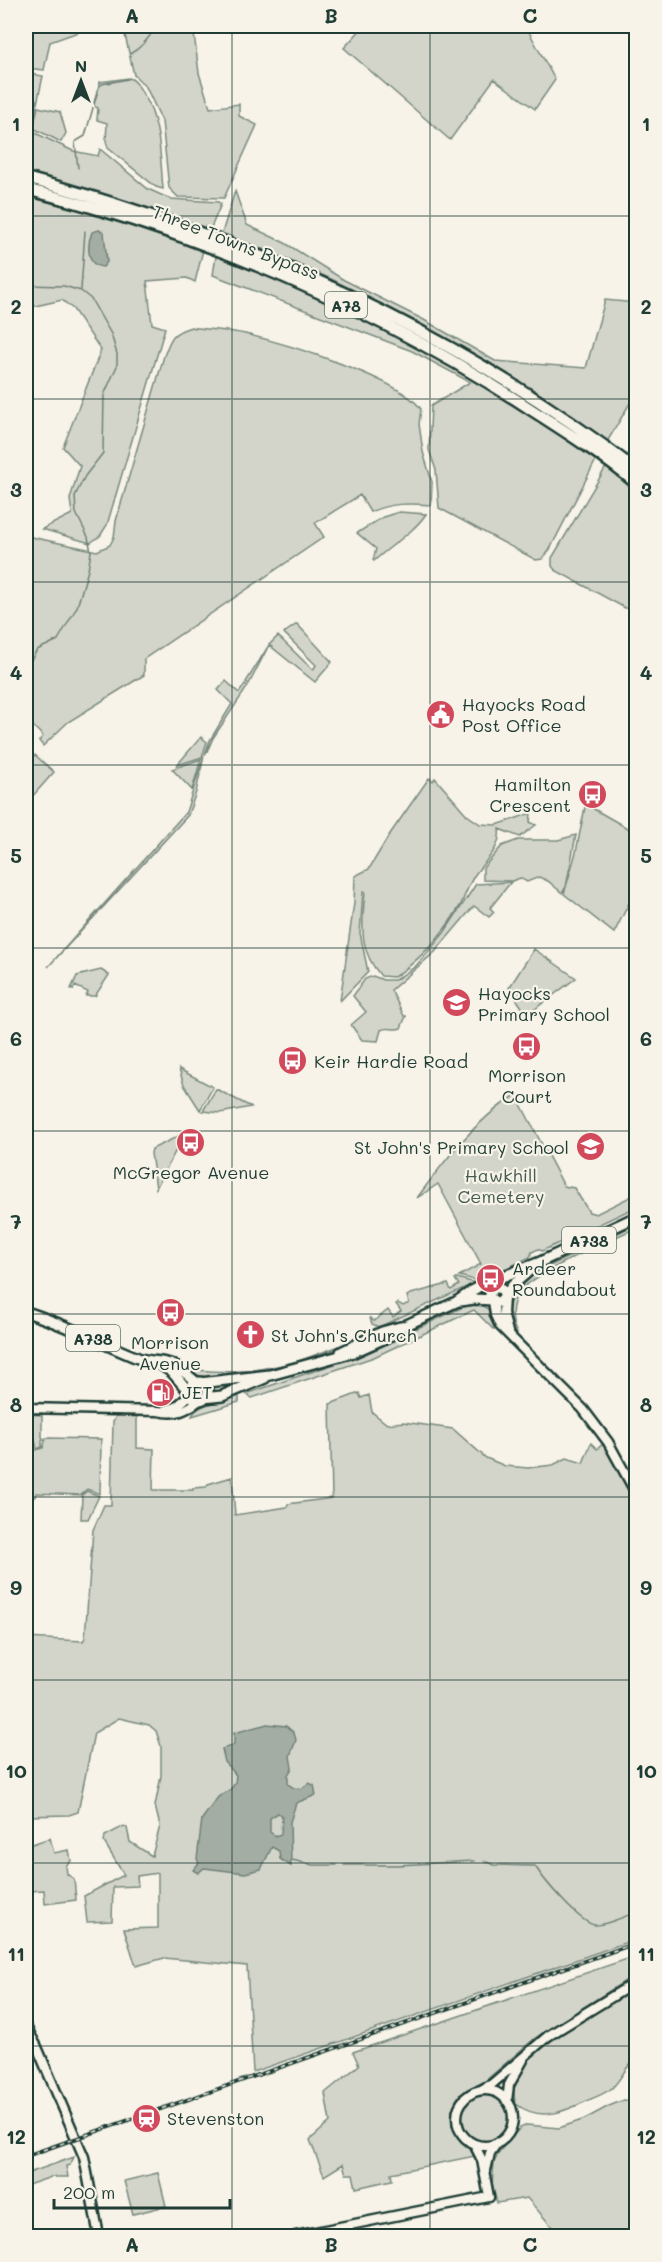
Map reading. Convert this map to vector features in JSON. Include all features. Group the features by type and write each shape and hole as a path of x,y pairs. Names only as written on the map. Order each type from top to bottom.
{"highway":[{"name":"Three Towns Bypass","path":"26,178 169,221 225,241 332,286 404,322 502,378 562,416 636,470"},
{"name":"Three Towns Bypass","path":"26,189 167,231 242,259 329,296 399,330 495,386 580,442 636,483"}],"main road":[{"name":"A738","path":"494,1292 521,1269 636,1217"},
{"name":"A738","path":"504,1297 520,1278 538,1263"},
{"path":"158,1411 176,1407 190,1394 192,1385 270,1375 294,1370 336,1355 354,1352 456,1302 502,1275 521,1269"},
{"path":"471,1292 494,1292"},
{"path":"494,1292 499,1301 504,1297"},
{"path":"456,1302 494,1292"},
{"path":"494,1292 497,1320 509,1335 583,1408 608,1442 636,1493"},
{"path":"504,1297 503,1313 509,1335"},
{"name":"A738","path":"26,1312 78,1331 138,1358 179,1368 199,1383"},
{"name":"A738","path":"160,1364 172,1372 190,1394 196,1399 202,1399"},
{"path":"26,1408 180,1413 202,1399 222,1396 270,1375"},
{"path":"199,1383 207,1389 202,1399"},
{"path":"296,2236 489,2197 478,2151 474,2144 460,2132 457,2114 465,2098 492,2084 548,2036 636,1982"},
{"path":"26,2027 77,2138 99,2236"},
{"path":"507,2101 513,2075 528,2052"},
{"path":"481,2090 499,2094 507,2101 513,2116 512,2126 497,2143 485,2173"},
{"path":"474,2144 482,2146 497,2143"}],"green space":[{"path":"26,26 95,26 50,42 44,70 26,68"},
{"path":"123,26 193,26 199,73 210,108 239,104 239,116 257,125 224,198 178,197 169,188 162,121 146,87 134,75"},
{"path":"364,26 532,26 528,30 555,80 535,109 494,79 450,140 344,48"},
{"path":"26,73 43,76 31,131 73,151 98,156 100,149 148,189 170,199 218,202 221,204 210,230 130,202 26,172"},
{"path":"129,78 138,85 153,115 163,189 156,187 108,148 107,123 97,120 98,108 93,106 100,82"},
{"path":"38,107 60,112 66,133 61,142 33,128"},
{"path":"235,191 247,225 285,243 344,280 424,320 495,361 586,368 605,300 636,303 636,393 607,442 543,396 423,325 331,279 222,233"},
{"path":"26,196 81,210 203,250 195,282 187,278 147,281 152,324 165,328 107,525 100,536 90,543 42,529 72,514 70,499 80,466 63,447 101,350 73,309 62,300 31,307 26,318"},
{"path":"216,256 292,287 439,358 508,400 596,460 549,551 542,559 536,560 439,508 436,470 429,450 431,406 470,382 412,351 213,275"},
{"path":"191,327 245,334 286,345 340,363 390,385 409,397 421,409 419,424 423,452 432,482 431,505 400,504 370,512 360,495 315,523 324,537 144,659 144,675 68,722 43,746 39,741 43,736 32,725 26,727 26,536 97,551 110,545 168,345 179,332"},
{"path":"606,467 636,491 636,609 625,608 555,570 552,566 552,558"},
{"path":"399,512 426,514 408,533 374,561 376,549 357,533 383,517"},
{"path":"297,624 332,662 315,682 269,645 278,636 313,670 316,665 284,633"},
{"path":"269,645 249,684 246,682"},
{"path":"226,681 239,693 245,684 248,686 205,754 210,740 232,704 218,690"},
{"path":"201,737 207,742 202,757 177,765"},
{"path":"35,755 54,772 31,798 26,793 26,760 30,760"},
{"path":"204,756 188,815 48,967 186,812"},
{"path":"201,759 192,790 172,769"},
{"path":"429,778 433,781 435,778 467,815 480,824 497,825 531,813 530,822 536,825 520,837 499,829 495,849 474,876 460,906 446,926 423,954 394,977 381,976 368,956 363,936 365,892 363,892 360,933 368,972 340,1001 354,903 355,876 369,869"},
{"path":"588,792 594,793 592,808 636,833 636,889 614,933 564,894 576,852"},
{"path":"576,835 566,887 562,893 548,881 539,877 527,882 520,878 512,881 483,880 483,868 502,846 518,840 558,840"},
{"path":"511,882 490,908 494,912 489,917 474,906 435,952 391,990 406,1016 401,1028 381,1030 378,1041 362,1040 351,1025 366,1012 353,996 365,979 373,976 383,980 395,980 415,967 444,933 476,884"},
{"path":"534,949 576,978 527,1015 509,988"},
{"path":"101,970 109,975 95,996 86,996 88,992 75,986 73,990 71,989 77,976"},
{"path":"179,1069 213,1087 200,1110 184,1085"},
{"path":"216,1089 251,1107 220,1113 203,1111"},
{"name":"Hawkhill Cemetery","path":"516,1095 564,1186 574,1188 589,1212 596,1214 636,1194 636,1207 542,1251 538,1249 532,1252 530,1257 488,1277 486,1275 475,1280 459,1276 481,1264 438,1184 417,1198 450,1155 474,1129"},
{"path":"185,1133 156,1188 152,1149"},
{"path":"636,1224 636,1228 573,1258 526,1285 518,1293 514,1303 512,1318 517,1333 515,1334 510,1326 508,1309 513,1295 531,1275"},
{"path":"455,1279 475,1283 379,1327 372,1324 370,1318 374,1321 388,1310 393,1317 401,1311 396,1304 403,1306 409,1303 407,1296 448,1284 451,1290 459,1285"},
{"path":"479,1304 488,1309 496,1327 493,1329 474,1310 374,1357 252,1398 246,1394 355,1357 463,1307"},
{"path":"299,1361 285,1366 227,1377 204,1378 182,1367 204,1371 251,1370"},
{"path":"359,1393 361,1398 369,1395 372,1412 387,1424 403,1422 453,1429 486,1458 505,1466 528,1468 553,1465 567,1458 583,1463 591,1443 597,1449 603,1444 636,1501 636,1939 253,2072 247,1966 164,1958 136,1966 124,1929 158,1928 158,1873 137,1876 138,1886 113,1887 112,1921 87,1922 84,1896 124,1875 104,1842 105,1836 124,1826 127,1828 130,1842 152,1856 160,1826 155,1806 161,1776 161,1746 156,1731 149,1725 119,1718 94,1733 78,1812 69,1815 26,1816 26,1638 83,1641 85,1638 93,1530 104,1505 111,1505 113,1422 117,1415 137,1417 137,1448 154,1449 153,1490 193,1490 193,1488 206,1487 208,1484 232,1477 235,1515 332,1498 330,1404"},
{"path":"235,1396 239,1397 239,1402 192,1416 195,1411 205,1405"},
{"path":"26,1414 42,1415 42,1437 45,1440 42,1440 42,1447 37,1449 33,1430 26,1431"},
{"path":"46,1438 101,1439 100,1494 87,1489 80,1495 36,1493 35,1497 26,1498 26,1453 43,1448"},
{"path":"87,1491 99,1496 88,1519 81,1519 82,1495"},
{"path":"50,1838 54,1853 69,1850 71,1861 66,1866 67,1874 74,1879 76,1900 45,1904 44,1890 29,1891 26,1885 26,1846"},
{"path":"636,1956 636,1973 633,1976 535,2038 485,2081 459,2095 452,2110 452,2127 459,2139 473,2151 475,2156 391,2173 392,2180 356,2188 353,2174 346,2174 343,2164 324,2176 310,2140 330,2122 325,2093 359,2065 353,2052"},
{"path":"636,1987 636,2059 612,2088 572,2108 554,2113 535,2113 516,2104 515,2086 523,2068 538,2051 558,2035"},
{"path":"485,2094 502,2101 509,2118 502,2135 485,2142 468,2135 461,2118 468,2101"},
{"path":"624,2100 636,2102 636,2236 560,2236 527,2198 497,2203 492,2185 494,2163 499,2152 520,2128 527,2125 559,2128 585,2119"},
{"path":"74,2157 70,2165 66,2166 68,2177 51,2177 28,2185 26,2174"},
{"path":"158,2173 166,2206 133,2214 124,2181"}],"shaded area":[{"path":"99,230 104,232 107,262 103,267 93,263 89,254 92,232"},
{"path":"267,1724 286,1726 294,1733 296,1740 290,1756 292,1768 288,1775 288,1784 301,1789 309,1783 314,1785 316,1795 296,1803 290,1822 291,1866 280,1859 279,1851 272,1847 261,1869 245,1873 204,1868 198,1873 193,1870 199,1863 197,1859 202,1819 218,1797 231,1789 235,1783 236,1775 225,1762 222,1749 234,1745 234,1733","holes":["278,1813 282,1816 281,1834 275,1836 270,1832 270,1818"]}],"waterway":[{"path":"130,54 149,38 153,30 151,26"},
{"path":"78,168 75,142 85,136 99,87 102,84 128,79"},
{"path":"81,290 85,231"},
{"path":"26,285 64,286 81,291 91,299 111,334 117,354 117,366 104,395 103,453 85,476 75,496 76,513 88,537 91,552 88,570 77,607 58,640 37,650 26,672"},
{"path":"292,1860 313,1865 337,1865"},
{"path":"344,1865 474,1861"},
{"path":"484,1861 494,1865 535,1866 563,1901 590,1923 605,1924 636,1912"}],"railway":[{"path":"26,2156 636,1943"}],"place":[{"name":"Hayocks Road Post Office","path":"441,714"},
{"name":"Hamilton Crescent","path":"592,794"},
{"name":"Hayocks Primary School","path":"457,1003"},
{"name":"Morrison Court","path":"527,1046"},
{"name":"Keir Hardie Road","path":"293,1061"},
{"name":"McGregor Avenue","path":"191,1143"},
{"name":"St John's Primary School","path":"590,1147"},
{"name":"Ardeer Roundabout","path":"491,1278"},
{"name":"Morrison Avenue","path":"170,1313"},
{"name":"St John's Church","path":"250,1335"},
{"name":"JET","path":"161,1392"},
{"name":"Stevenston","path":"146,2118"}]}
